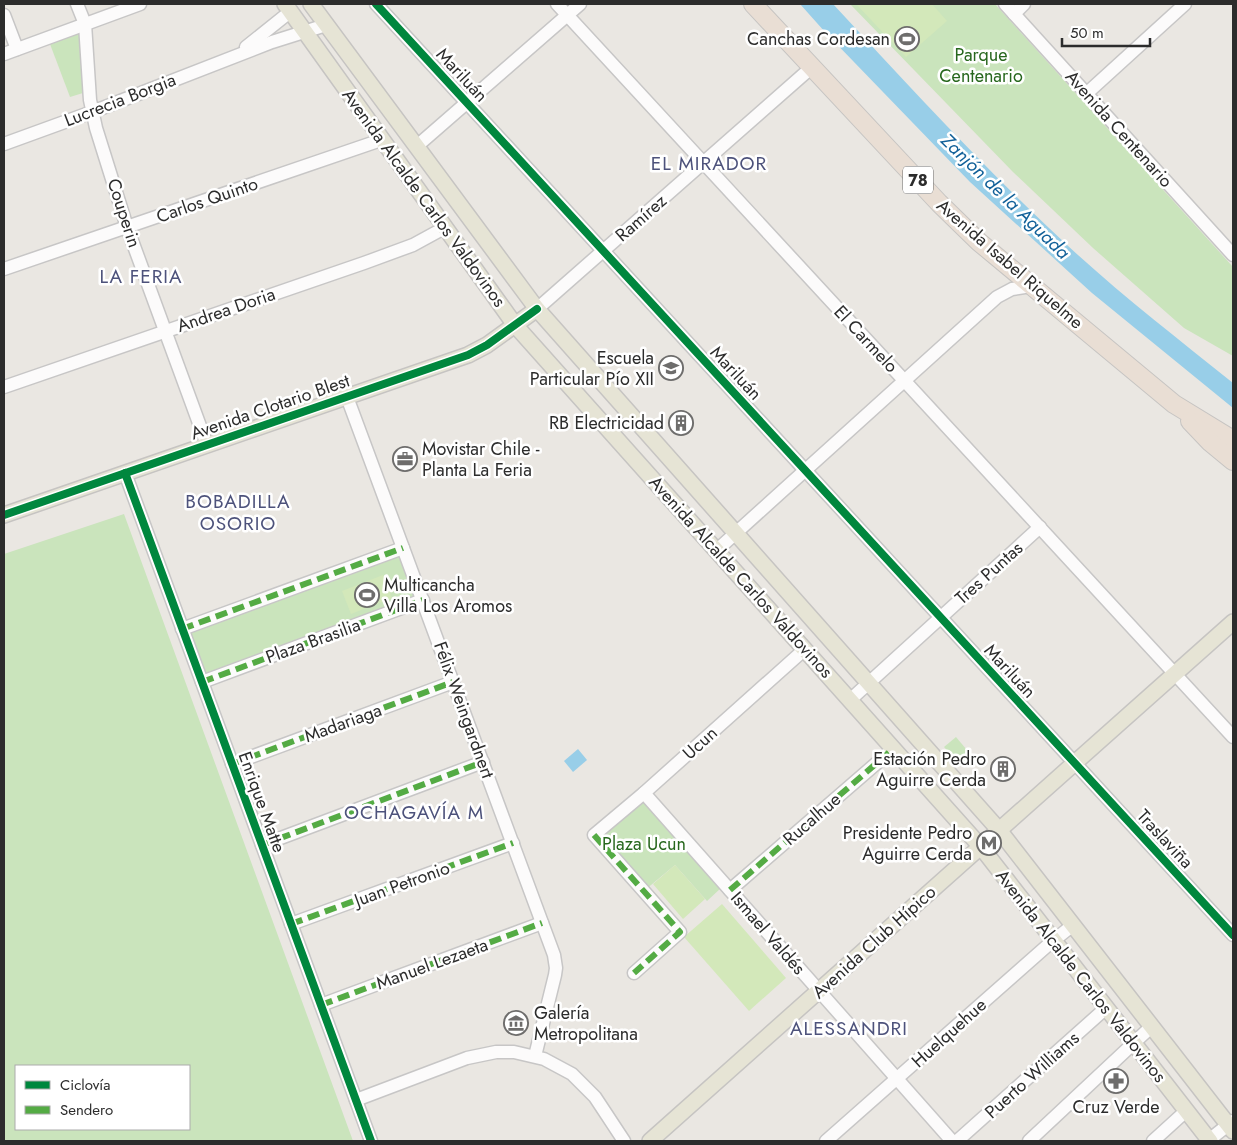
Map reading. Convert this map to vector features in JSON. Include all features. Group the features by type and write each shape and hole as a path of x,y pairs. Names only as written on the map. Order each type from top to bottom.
{"highway":[{"name":"Avenida Isabel Riquelme","path":"753,4 956,221 1031,286 1174,404 1210,442 1233,461"},
{"name":"Avenida Isabel Riquelme","path":"1174,404 1233,440"}],"main road":[{"name":"Avenida Alcalde Carlos Valdovinos","path":"311,4 537,309 999,830 1232,1126"},
{"name":"Avenida Alcalde Carlos Valdovinos","path":"288,8 515,325 981,847 1209,1141"},
{"path":"339,79 358,66"},
{"path":"398,162 417,146"},
{"path":"456,242 477,230"},
{"name":"Avenida Clotario Blest","path":"4,515 468,355 487,345 537,309"},
{"path":"546,358 566,342"},
{"path":"616,437 635,420"},
{"path":"740,577 750,576 754,573 759,560"},
{"path":"756,593 757,584 760,580 774,577"},
{"path":"774,614 783,615 791,609 793,597"},
{"path":"791,633 790,627 793,620 809,615"},
{"name":"Avenida Club Hípico","path":"650,1141 1233,622"},
{"path":"904,761 912,763 919,760 925,747"},
{"path":"922,780 921,767 937,760"}],"street":[{"name":"Couperin","path":"77,4 85,24 92,112 127,227 207,445"},
{"path":"4,54 140,4"},
{"name":"Mariluán","path":"376,4 1074,763"},
{"name":"El Carmelo","path":"558,4 1233,737"},
{"path":"417,146 580,4"},
{"path":"1009,9 1024,4"},
{"path":"1086,94 1185,4"},
{"name":"Lucrecia Borgia","path":"237,55 288,8"},
{"name":"Avenida Centenario","path":"1009,9 1233,255"},
{"path":"4,14 17,49"},
{"name":"Lucrecia Borgia","path":"4,144 92,112 237,55 326,25"},
{"name":"Ramírez","path":"537,309 812,67"},
{"name":"Carlos Quinto","path":"4,270 381,140"},
{"name":"Andrea Doria","path":"4,387 413,245 446,227"},
{"path":"717,550 997,297 1012,289 1031,286"},
{"name":"Félix Weingardnert","path":"347,396 554,955 556,968 535,1056"},
{"name":"Enrique Matte","path":"125,473 371,1141"},
{"name":"Tres Puntas","path":"850,700 1040,528"},
{"path":"182,628 403,548"},
{"name":"Plaza Brasilia","path":"202,682 423,600"},
{"name":"Ucun","path":"634,973 680,932 594,835 644,793 804,648"},
{"name":"Madariaga","path":"232,764 453,682"},
{"name":"Rucalhue","path":"730,890 893,749"},
{"path":"262,845 483,762"},
{"name":"Traslaviña","path":"1074,763 1233,935"},
{"name":"Ismael Valdés","path":"644,793 952,1141"},
{"name":"Juan Petronio","path":"291,924 513,843"},
{"name":"Manuel Lezaeta","path":"321,1004 542,923"},
{"name":"Huelquehue","path":"826,1141 1053,940 1073,925"},
{"name":"Puerto Williams","path":"957,1141 1106,1008"},
{"path":"1029,1141 1152,1026"},
{"path":"356,1100 477,1055 505,1052 535,1056 562,1067 581,1082 595,1097 624,1141"},
{"path":"1153,1141 1186,1111"},
{"path":"1209,1141 1232,1126"}],"green space":[{"name":"Parque Centenario","path":"850,4 995,4 1233,267 1233,356 1184,328 1093,248 1013,172"},
{"name":"Canchas Cordesan","path":"856,4 932,4 947,21 906,57"},
{"path":"80,33 83,93 70,97 50,44"},
{"path":"124,514 353,1141 4,1141 4,554"},
{"path":"400,553 416,598 205,678 187,630"},
{"name":"Multicancha Villa Los Aromos","path":"383,575 392,598 351,614 342,591"},
{"path":"956,737 972,756 961,766 944,747"},
{"name":"Plaza Ucun","path":"642,798 721,888 707,901 675,865 645,890 598,837"},
{"path":"675,865 705,899 683,919 653,884"},
{"path":"722,904 786,978 749,1011 684,937"}],"water":[{"name":"Zanjón de la Aguada","path":"800,4 833,4 948,127 1067,245 1149,316 1233,383 1233,408 1092,293 970,182"},
{"path":"578,749 587,760 573,772 564,761"}],"marked path":[{"path":"182,629 403,548"},
{"path":"202,682 423,600"},
{"path":"232,764 453,682"},
{"path":"730,890 893,749"},
{"path":"262,845 483,762"},
{"path":"594,835 680,932 634,973"},
{"path":"291,924 513,843"},
{"path":"321,1005 542,923"}],"cycle path":[{"path":"376,4 1233,935"},
{"path":"4,515 468,355 487,345 537,309"},
{"path":"125,473 371,1141"}],"place":[{"name":"Canchas Cordesan","path":"907,39"},
{"name":"Escuela Particular Pío XII","path":"671,368"},
{"name":"RB Electricidad","path":"681,423"},
{"name":"Movistar Chile - Planta La Feria","path":"405,459"},
{"name":"Multicancha Villa Los Aromos","path":"367,595"},
{"name":"Estación Pedro Aguirre Cerda","path":"1003,769"},
{"name":"Presidente Pedro Aguirre Cerda","path":"989,843"},
{"name":"Galería Metropolitana","path":"516,1023"},
{"name":"Cruz Verde","path":"1116,1081"}],"district":[{"name":"EL MIRADOR","path":"709,163"},
{"name":"LA FERIA","path":"141,276"},
{"name":"BOBADILLA OSORIO","path":"238,512"},
{"name":"OCHAGAVÍA M","path":"414,812"},
{"name":"ALESSANDRI","path":"849,1028"}]}
